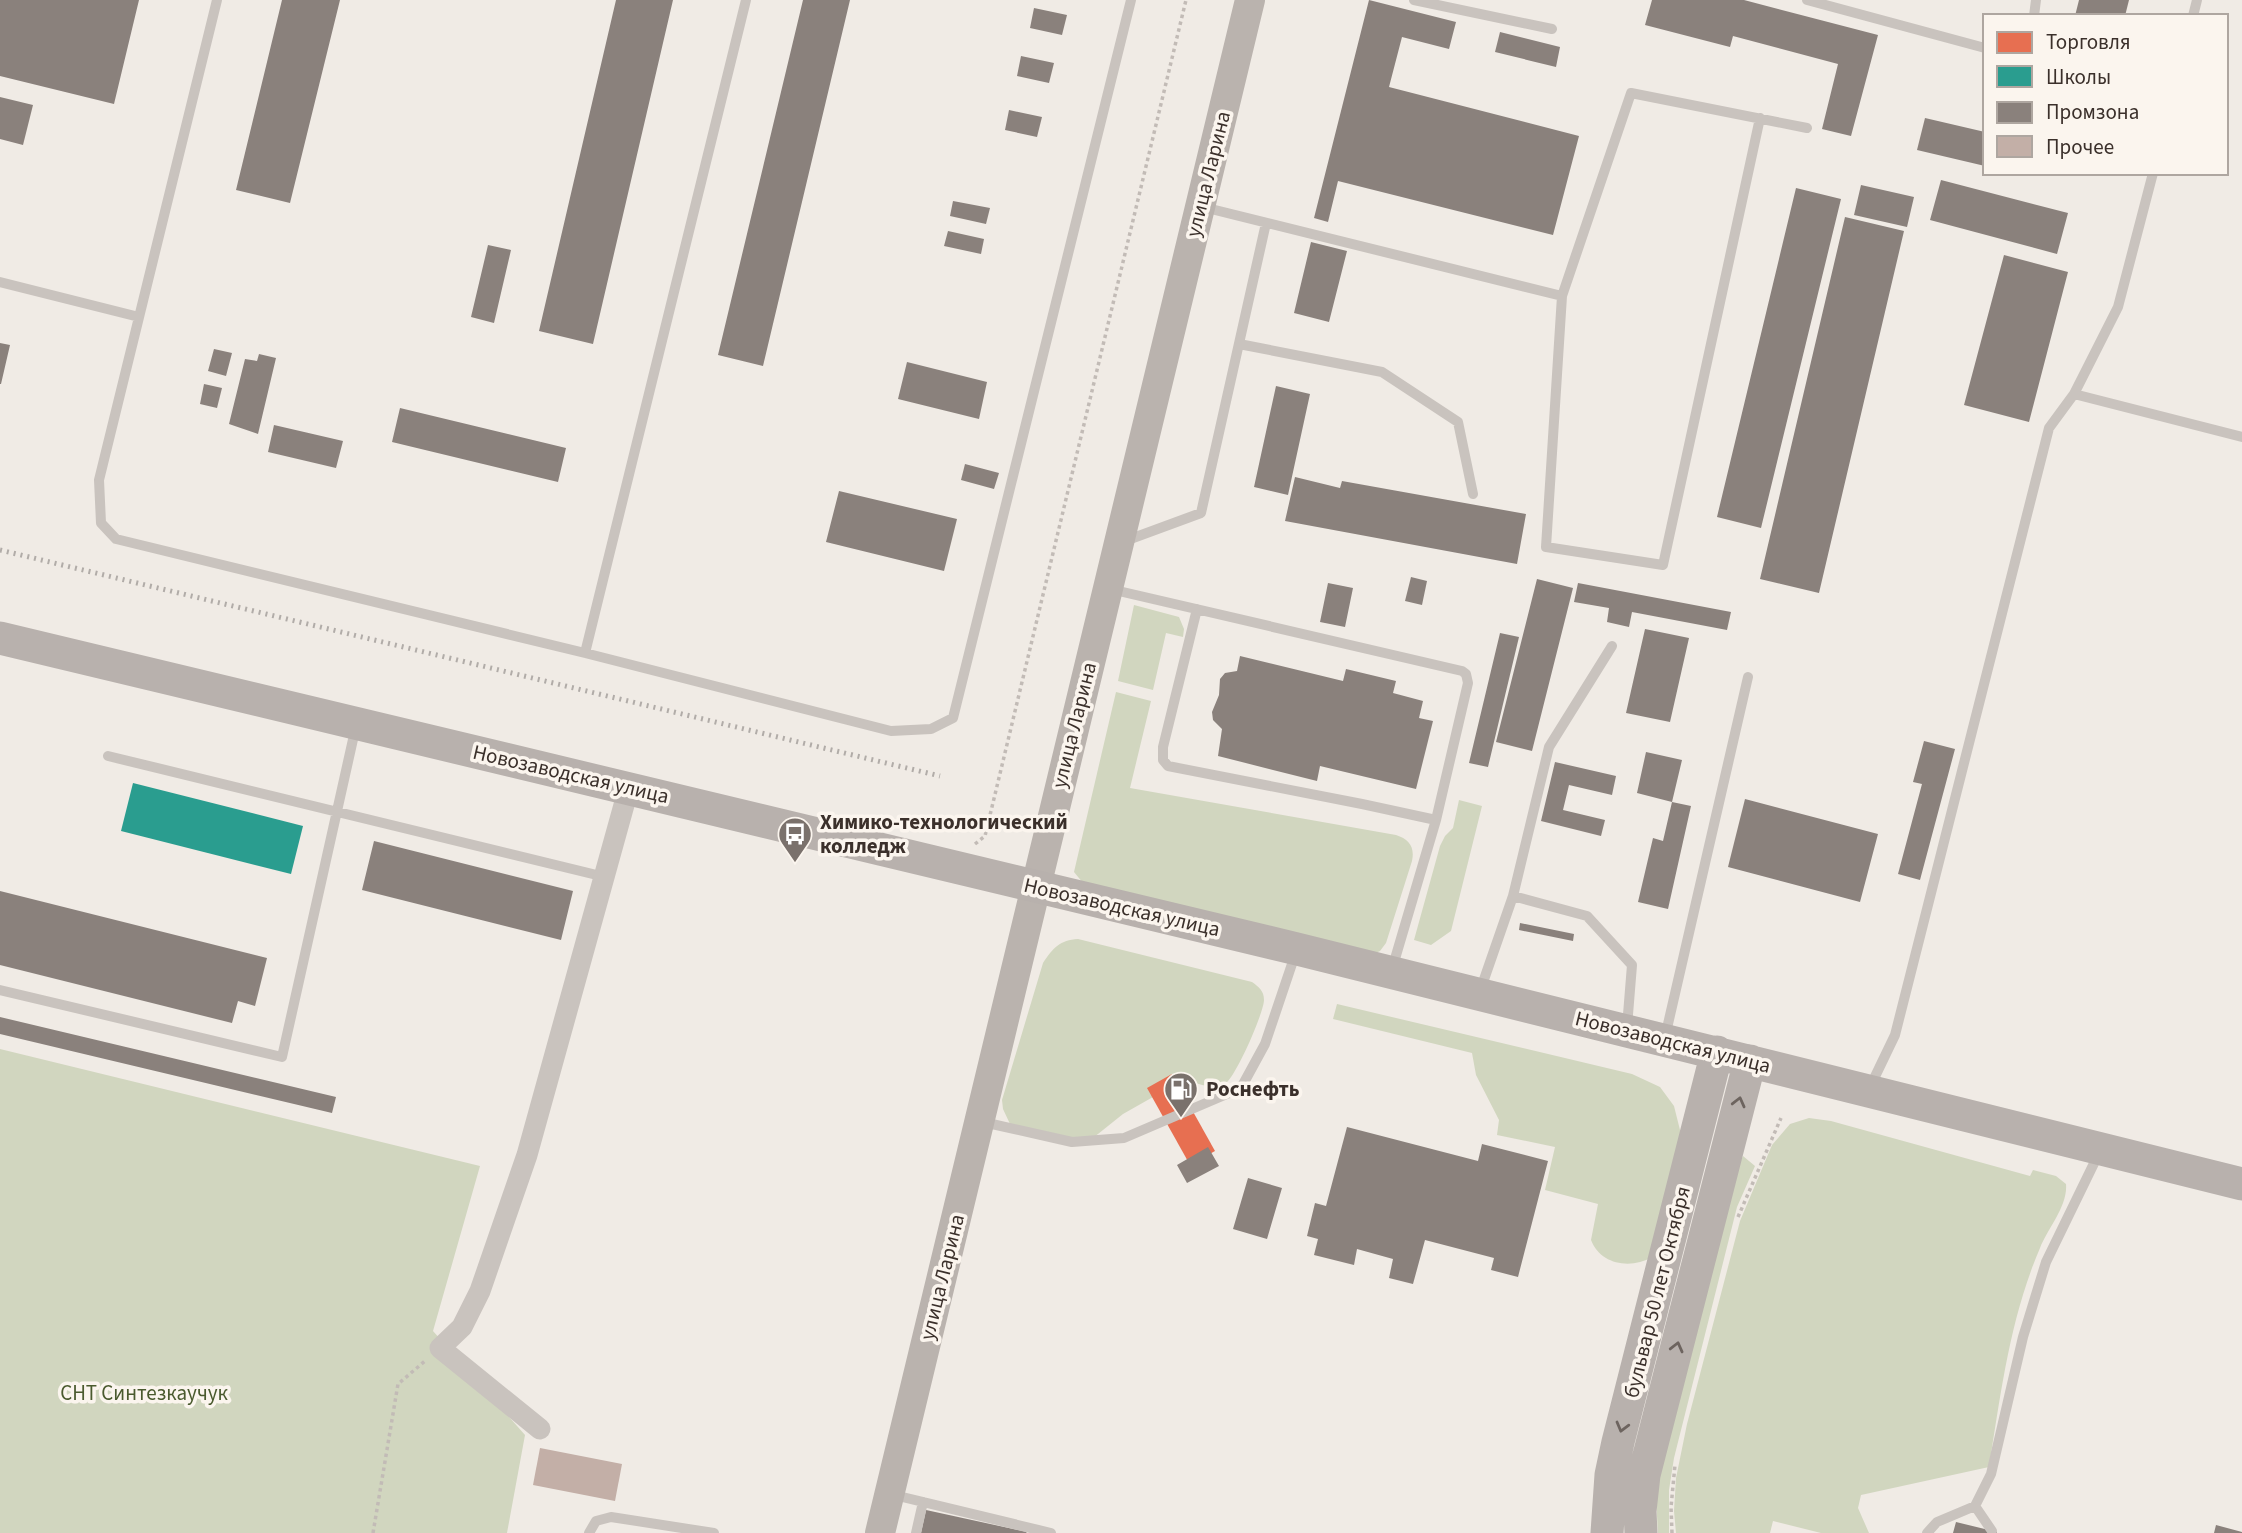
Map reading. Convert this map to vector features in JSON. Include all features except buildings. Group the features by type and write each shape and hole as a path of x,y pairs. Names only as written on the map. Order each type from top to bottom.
{"main road":[{"name":"Новозаводская улица","path":"0,638 1297,948 2242,1184"},
{"name":"бульвар 50 лет Октября","path":"1607,1533 1611,1475 1618,1442 1717,1052"},
{"name":"бульвар 50 лет Октября","path":"1641,1533 1640,1511 1644,1475 1750,1061"},
{"path":"1693,1149 1701,1141 1709,1138 1716,1140 1722,1147 1724,1160"}],"street":[{"name":"улица Ларина","path":"880,1533 1250,0"},
{"path":"540,1429 440,1348 462,1327 480,1291 527,1155 629,788"}],"lane":[{"path":"216,0 99,480 102,523 116,539 891,731 931,729 953,718 1131,0"},
{"path":"584,653 746,0"},
{"path":"1415,0 1552,29"},
{"path":"1807,0 1983,47"},
{"path":"1760,118 1663,565 1546,547 1562,296 1631,93 1760,118 1807,128"},
{"path":"1867,1092 1895,1035 2049,428 2074,394 2118,307 2151,175"},
{"path":"1200,206 1562,296"},
{"path":"1118,543 1201,513 1266,223"},
{"path":"0,282 139,317"},
{"path":"1239,344 1382,372 1458,422 1474,494"},
{"path":"2074,394 2242,437"},
{"path":"1107,588 1466,674 1468,682 1436,820 1391,972"},
{"path":"1197,609 1163,747 1163,760 1168,766 1436,820"},
{"path":"1479,994 1513,896 1549,747 1612,646"},
{"path":"1665,1040 1748,677"},
{"path":"0,990 282,1057 356,723"},
{"path":"108,756 605,877"},
{"path":"1513,896 1587,916 1632,965 1627,1030"},
{"path":"980,1122 1072,1142 1124,1138 1241,1088 1265,1044 1297,948"},
{"path":"1927,1533 1937,1522 1975,1506 1992,1474 2023,1337 2046,1262 2100,1150"},
{"path":"890,1494 1051,1533"},
{"path":"916,1533 923,1502"},
{"path":"1975,1506 1992,1531"},
{"path":"589,1533 596,1521 611,1517 714,1533"}],"path":[{"path":"971,845 978,843 985,836 1186,0"},
{"path":"1736,1222 1781,1118"},
{"path":"373,1533 398,1384 440,1348"},
{"path":"1672,1533 1671,1507 1677,1454"}],"green space":[{"path":"1134,605 1179,617 1184,629 1183,637 1166,633 1153,690 1118,681"},
{"path":"1116,692 1151,701 1130,788 1396,835 1408,841 1413,852 1412,861 1386,943 1380,951 1371,955 1083,883 1074,872"},
{"path":"1459,800 1482,806 1451,931 1431,945 1414,940 1440,846 1453,828"},
{"path":"1078,939 1252,982 1259,988 1263,994 1263,1007 1249,1044 1230,1079 1221,1086 1183,1080 1123,1114 1093,1138 1065,1143 1010,1124 1002,1100 1043,963 1058,946"},
{"path":"1337,1004 1632,1074 1660,1087 1674,1106 1681,1141 1652,1257 1625,1264 1601,1255 1591,1240 1598,1204 1545,1190 1555,1147 1497,1135 1499,1120 1476,1075 1472,1053 1333,1019"},
{"name":"СНТ Синтезкаучук","path":"0,1049 480,1166 433,1331 525,1435 507,1533 0,1533"},
{"path":"1809,1118 1831,1121 2030,1176 2033,1170 2056,1176 2066,1184 2064,1200 2040,1248 2021,1301 2008,1356 1989,1467 1861,1495 1858,1508 1869,1533 1821,1533 1773,1521 1770,1533 1676,1533 1676,1478 1687,1424 1740,1221 1772,1145 1790,1124"},
{"path":"1743,1156 1755,1166 1737,1207 1674,1458 1669,1490 1669,1533 1658,1533 1655,1482 1722,1201"}],"railway":[{"path":"0,550 940,776"}],"place":[{"name":"Химико-технологический колледж","path":"795,864"},
{"name":"Роснефть","path":"1181,1119"}]}
